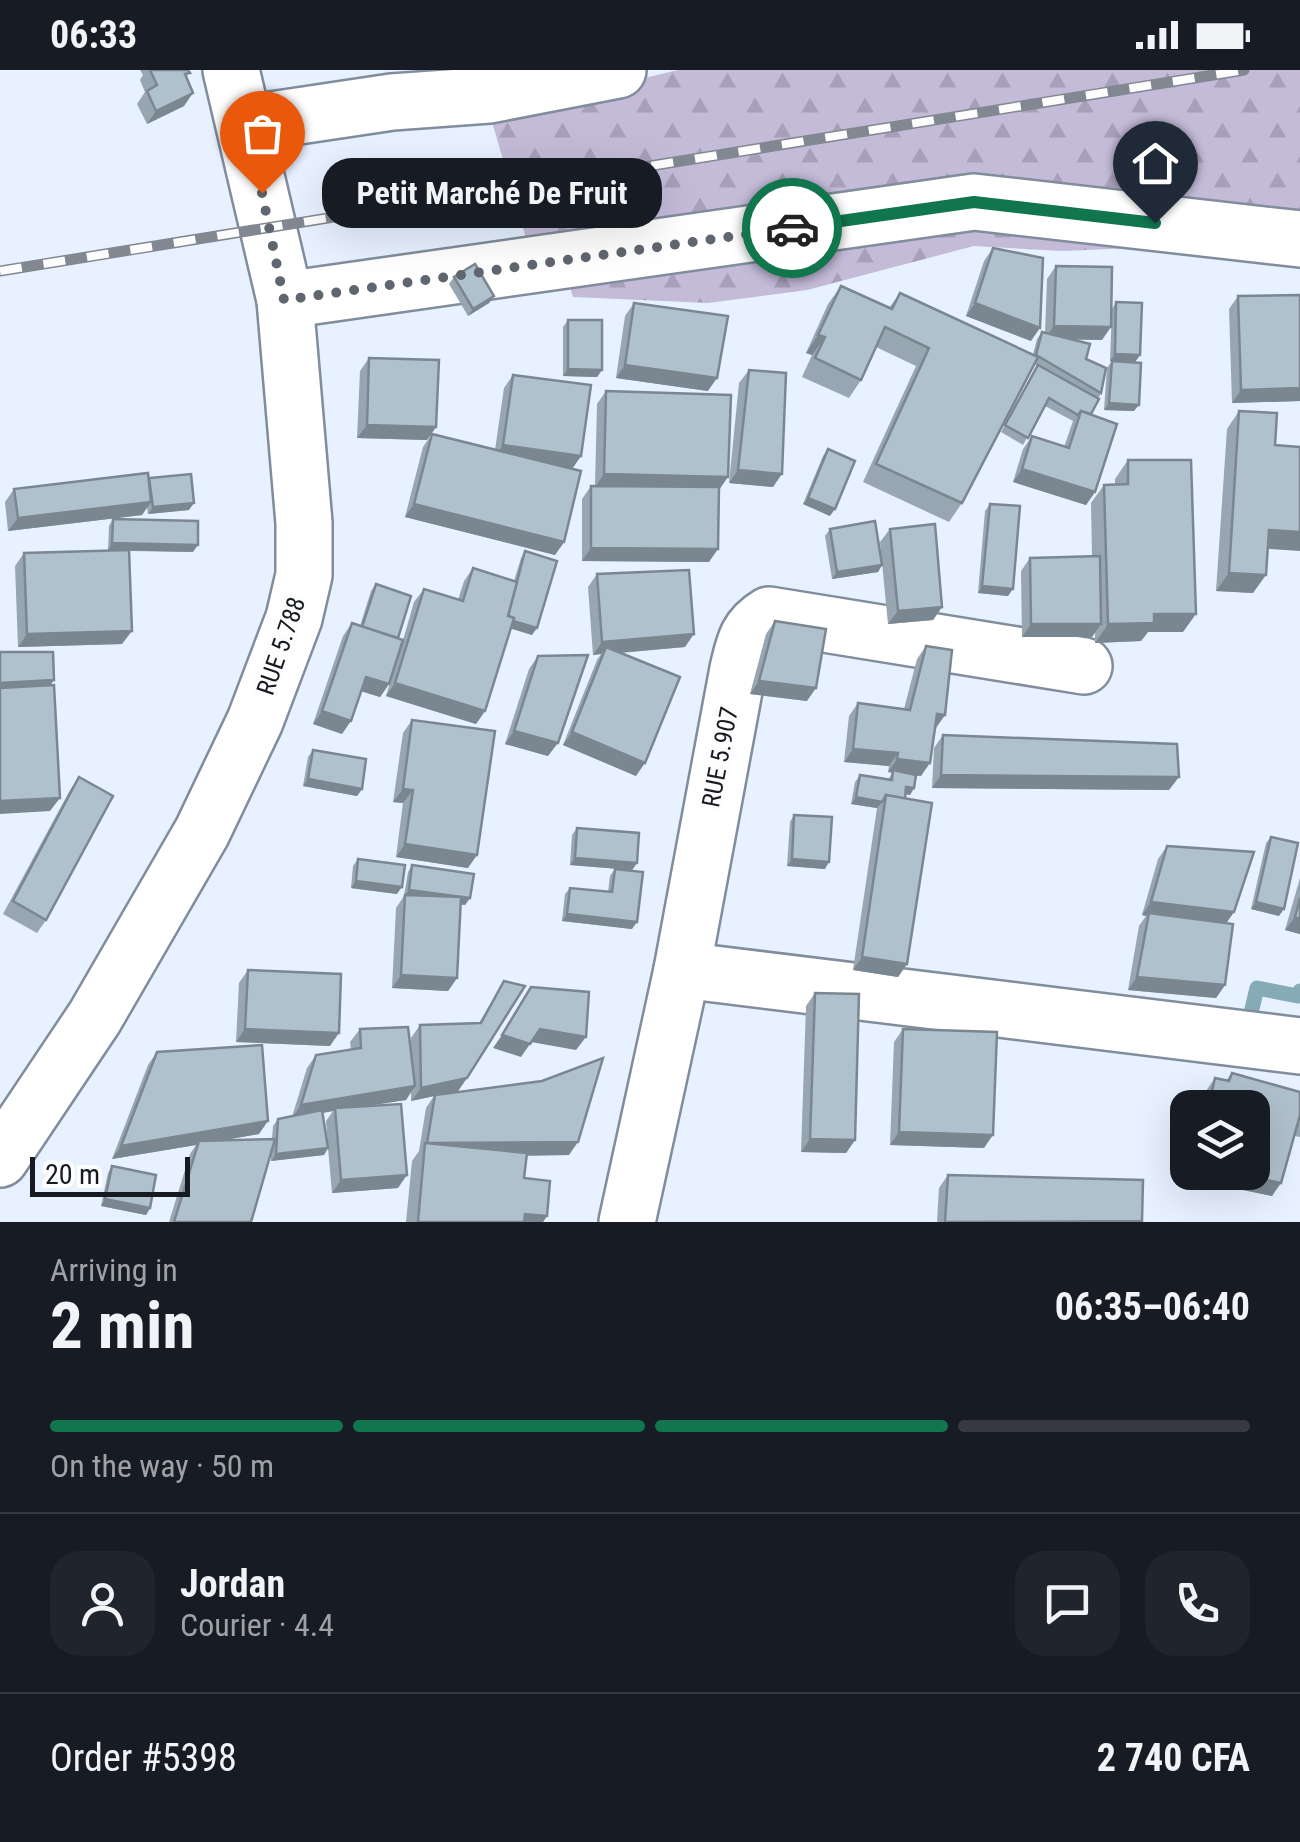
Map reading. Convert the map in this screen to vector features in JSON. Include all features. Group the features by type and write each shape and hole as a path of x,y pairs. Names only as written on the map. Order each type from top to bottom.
{"street":[{"name":"RUE 5.788","path":"0,1158 96,1017 202,832 254,721 294,618 304,575 304,522 284,300 231,70"},
{"path":"245,124 392,102 490,95 618,70"},
{"path":"284,300 974,202 1300,239"},
{"name":"RUE 5.907","path":"627,1222 682,970 738,670 746,635 755,624 770,615 1084,666"},
{"path":"682,970 1300,1046"}],"green space":[{"path":"678,70 1300,70 1300,241 1062,251 974,246 807,290 708,303 573,297 556,241 528,245 490,115"}],"building":[{"path":"150,70 188,70 190,73 185,74 193,93 156,111 147,91 157,85"},
{"path":"993,248 1043,258 1040,328 975,303"},
{"path":"475,264 494,296 473,309 454,277"},
{"path":"1056,266 1112,267 1111,327 1054,326"},
{"path":"841,286 892,309 900,293 1038,357 962,503 876,464 929,348 885,327 861,380 815,358 825,337 818,335"},
{"path":"1300,295 1300,388 1241,390 1238,296"},
{"path":"1116,302 1142,303 1140,355 1115,354"},
{"path":"634,303 728,316 717,378 625,365"},
{"path":"568,320 602,320 602,370 568,369"},
{"path":"1042,332 1090,344 1086,359 1106,368 1101,393 1036,355"},
{"path":"369,358 439,360 436,427 367,425"},
{"path":"1112,361 1141,363 1139,405 1109,403"},
{"path":"1038,365 1099,399 1091,414 1081,411 1078,415 1049,398 1028,438 1005,425"},
{"path":"749,370 786,373 782,474 738,470"},
{"path":"513,375 591,385 581,456 503,445"},
{"path":"606,391 731,395 728,477 604,474"},
{"path":"1081,411 1117,424 1095,492 1022,469 1032,436 1069,448"},
{"path":"1239,411 1277,413 1275,445 1300,447 1300,532 1269,530 1266,575 1229,573"},
{"path":"432,434 581,471 564,542 414,504"},
{"path":"828,449 855,461 835,509 808,498"},
{"path":"1128,460 1191,460 1196,614 1154,614 1154,623 1108,624 1104,485 1128,484"},
{"path":"148,473 151,502 18,518 14,489"},
{"path":"191,474 194,503 153,507 149,478"},
{"path":"591,486 719,487 718,549 591,548"},
{"path":"990,504 1020,506 1013,589 982,586"},
{"path":"113,519 198,521 198,545 112,543"},
{"path":"875,521 882,565 837,572 830,529"},
{"path":"935,524 942,607 898,611 890,529"},
{"path":"129,550 132,631 27,634 24,553"},
{"path":"525,551 557,561 537,628 508,616"},
{"path":"1100,556 1101,624 1031,624 1030,558"},
{"path":"473,568 517,582 508,616 514,618 485,711 395,683 424,589 463,601"},
{"path":"689,570 694,634 602,642 597,574"},
{"path":"376,584 411,596 398,638 362,627"},
{"path":"775,621 826,629 816,688 759,681"},
{"path":"352,623 403,640 389,684 366,677 351,721 322,711"},
{"path":"926,646 952,650 945,715 937,714 930,763 897,759 898,753 853,749 858,703 910,710"},
{"path":"606,647 680,677 645,763 572,732"},
{"path":"0,652 53,652 54,680 0,683"},
{"path":"588,655 558,743 514,731 538,656"},
{"path":"54,685 60,798 0,801 0,688"},
{"path":"412,720 495,731 477,855 405,844 413,790 403,789"},
{"path":"943,735 1177,744 1179,777 941,775"},
{"path":"313,750 366,759 362,789 308,779"},
{"path":"893,770 916,775 914,788 906,787 905,799 886,795 882,802 856,797 860,775 892,780"},
{"path":"79,777 113,796 46,920 13,901"},
{"path":"886,795 932,803 907,964 862,957"},
{"path":"794,815 832,817 829,862 792,859"},
{"path":"577,828 639,833 637,863 575,858"},
{"path":"1271,837 1298,843 1284,909 1256,902"},
{"path":"1167,846 1254,852 1234,912 1151,902"},
{"path":"358,859 405,865 402,887 356,881"},
{"path":"412,865 474,874 470,898 409,890"},
{"path":"615,869 643,872 637,922 567,914 570,888 612,892"},
{"path":"405,895 461,897 457,978 401,975"},
{"path":"1149,913 1233,924 1225,985 1137,977"},
{"path":"248,970 341,974 339,1033 245,1029"},
{"path":"504,981 525,986 467,1078 421,1088 420,1025 481,1023"},
{"path":"531,987 589,992 586,1037 540,1029 530,1044 502,1035"},
{"path":"815,993 859,994 855,1140 810,1139"},
{"path":"408,1027 415,1086 301,1105 316,1055 361,1048 360,1029"},
{"path":"903,1029 997,1032 993,1135 899,1132"},
{"path":"262,1045 268,1121 121,1146 157,1052"},
{"path":"603,1058 578,1142 427,1143 435,1095 542,1081"},
{"path":"1232,1073 1300,1092 1300,1115 1281,1183 1270,1181 1270,1090 1212,1090 1215,1078 1229,1081"},
{"path":"401,1104 407,1175 341,1180 335,1108"},
{"path":"322,1110 328,1148 276,1154 278,1119"},
{"path":"275,1139 251,1222 174,1222 199,1141"},
{"path":"425,1143 527,1153 524,1178 550,1181 547,1216 525,1214 524,1222 418,1222"},
{"path":"112,1166 156,1175 150,1208 105,1199"},
{"path":"948,1175 1143,1180 1142,1221 945,1222"}],"waterway":[{"path":"1247,1030 1257,988 1298,996 1300,991"}],"railway":[{"path":"0,271 1244,70"}],"way so far":[{"path":"262,193 284,300 792,228"}],"place":[{"name":"Petit Marché De Fruit","path":"262,193"}],"route":[{"path":"792,228 974,202 1155,223"}]}
